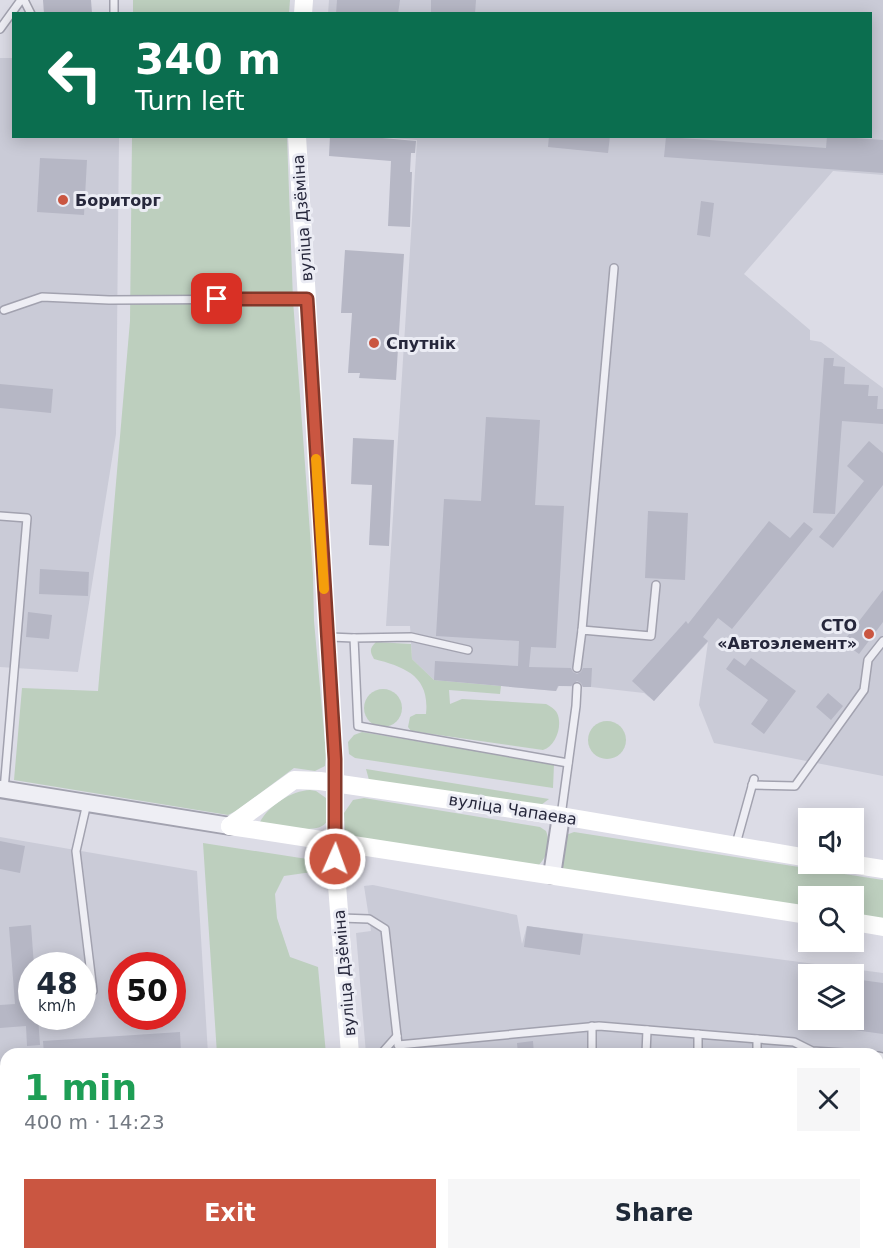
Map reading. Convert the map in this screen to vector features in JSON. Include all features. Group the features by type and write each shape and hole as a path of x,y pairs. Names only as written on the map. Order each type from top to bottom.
{"main road":[{"name":"вуліца Дзёміна","path":"297,138 336,783 335,859 350,1048"},
{"name":"вуліца Чапаева","path":"230,826 294,780 336,783 561,816 798,856"},
{"path":"230,826 798,913"},
{"path":"864,866 883,869"},
{"path":"864,924 883,927"}],"street":[{"path":"2,790 230,826"},
{"path":"552,875 561,816"}],"lane":[{"path":"13,12 23,0"},
{"path":"0,29 12,14"},
{"path":"577,668 614,268"},
{"path":"4,310 42,297 109,300 307,299"},
{"path":"0,516 27,518 2,790"},
{"path":"582,630 651,636 656,585"},
{"path":"327,637 411,638 468,650"},
{"path":"354,638 358,726 568,763"},
{"path":"735,846 753,782 795,786 864,690 868,660 883,641"},
{"path":"561,816 576,687"},
{"path":"87,803 76,851 88,952"},
{"path":"339,918 369,919 385,929 398,1045 592,1026 794,1042 804,1048"},
{"path":"592,1026 592,1048"},
{"path":"646,1048 647,1030"},
{"path":"698,1034 698,1048"},
{"path":"386,1048 397,1036"},
{"path":"757,1039 757,1048"}],"shaded area":[{"path":"329,0 883,0 883,175 833,171 744,274 810,330 810,340 821,342 883,388 883,776 714,743 699,705 708,642 654,701 644,693 591,687 559,686 556,691 434,680 412,659 410,626 386,626 417,140 393,138 872,138 872,12 328,12"},
{"path":"0,58 12,58 12,138 119,138 116,434 78,672 0,667"},
{"path":"0,837 197,871 208,1048 0,1048"},
{"path":"373,885 517,915 522,944 527,926 815,964 798,964 798,1030 864,1030 864,970 883,973 883,1048 366,1048 356,933 371,931 364,886"}],"green space":[{"path":"133,0 290,0 289,12 133,12"},
{"path":"132,138 287,138 293,300 313,574 314,621 326,754 325,766 315,771 294,768 228,815 14,780 22,688 98,691 130,321"},
{"path":"376,642 411,644 412,659 434,680 501,686 500,694 449,690 450,704 462,699 548,705 555,710 559,718 559,729 555,740 543,750 411,731 408,727 410,717 416,714 426,714 424,690 413,675 405,670 374,659 371,650"},
{"path":"383,689 397,694 402,708 397,722 383,727 369,722 364,708 369,694"},
{"path":"607,721 621,726 626,740 621,754 607,759 593,754 588,740 593,726"},
{"path":"362,732 554,764 553,788 355,758 349,754 348,742 354,735"},
{"path":"366,769 549,799 541,805 369,780"},
{"path":"310,790 326,798 328,819 323,826 306,829 260,822 281,800 295,793"},
{"path":"364,798 540,827 546,831 548,850 538,866 352,837 345,832 344,813 353,800"},
{"path":"574,832 798,867 798,874 844,874 883,880 883,920 864,917 864,886 798,886 798,906 566,871 560,867 566,835"},
{"path":"203,843 320,861 319,871 284,876 275,894 277,918 290,957 318,967 325,1048 217,1048"}],"building":[{"path":"43,0 91,0 92,12 44,12"},
{"path":"337,0 400,0 398,12 336,12"},
{"path":"431,0 476,0 475,12 431,12"},
{"path":"330,138 382,138 416,141 415,153 411,153 410,227 388,226 391,161 329,156"},
{"path":"549,138 610,138 608,153 548,147"},
{"path":"666,138 826,148 827,138 883,140 883,173 664,157"},
{"path":"40,158 87,160 84,215 37,212"},
{"path":"701,201 714,203 710,237 697,235"},
{"name":"Спутнік","path":"345,250 404,254 396,380 359,378 360,373 348,373 352,313 341,313"},
{"path":"824,358 834,358 833,366 845,367 844,384 869,385 868,396 878,396 877,409 883,409 883,424 842,421 835,514 813,513"},
{"path":"0,384 53,389 51,413 0,408"},
{"path":"486,417 540,420 535,505 564,506 556,648 531,647 529,667 571,668 577,674 583,668 592,668 591,687 583,687 577,681 571,686 558,686 556,691 434,680 435,661 518,666 519,641 436,636 444,499 481,501"},
{"path":"353,438 394,440 389,546 369,545 372,485 351,484"},
{"path":"869,441 883,453 883,485 833,548 819,537 864,481 847,466"},
{"path":"648,511 688,513 685,580 645,578"},
{"path":"769,521 790,538 804,522 813,529 732,629 718,618 703,637 708,641 654,701 632,681 686,621 688,624"},
{"path":"40,569 89,572 88,596 39,594"},
{"path":"883,590 883,622 859,654 843,642"},
{"path":"28,612 52,615 49,639 26,637"},
{"path":"734,658 745,666 751,658 796,691 764,734 751,724 768,700 726,669"},
{"path":"828,693 843,706 831,720 816,707"},
{"path":"0,841 25,846 20,873 0,869"},
{"path":"31,925 33,952 18,952 18,1027 0,1028 0,1005 15,1004 9,927"},
{"path":"527,926 583,934 580,955 524,947"},
{"path":"864,980 883,983 883,1034 854,1030 864,1030"},
{"path":"26,1030 39,1030 40,1045 27,1046"},
{"path":"180,1032 181,1048 44,1048 43,1041"},
{"path":"533,1041 534,1048 517,1048 517,1043"}],"slow traffic":[{"path":"316,459 324,589"}],"place":[{"name":"Бориторг","path":"63,200"},
{"name":"Спутнік","path":"374,343"},
{"name":"СТО «Автоэлемент»","path":"869,634"}],"route":[{"path":"217,299 307,299 335,759 335,859"}]}
